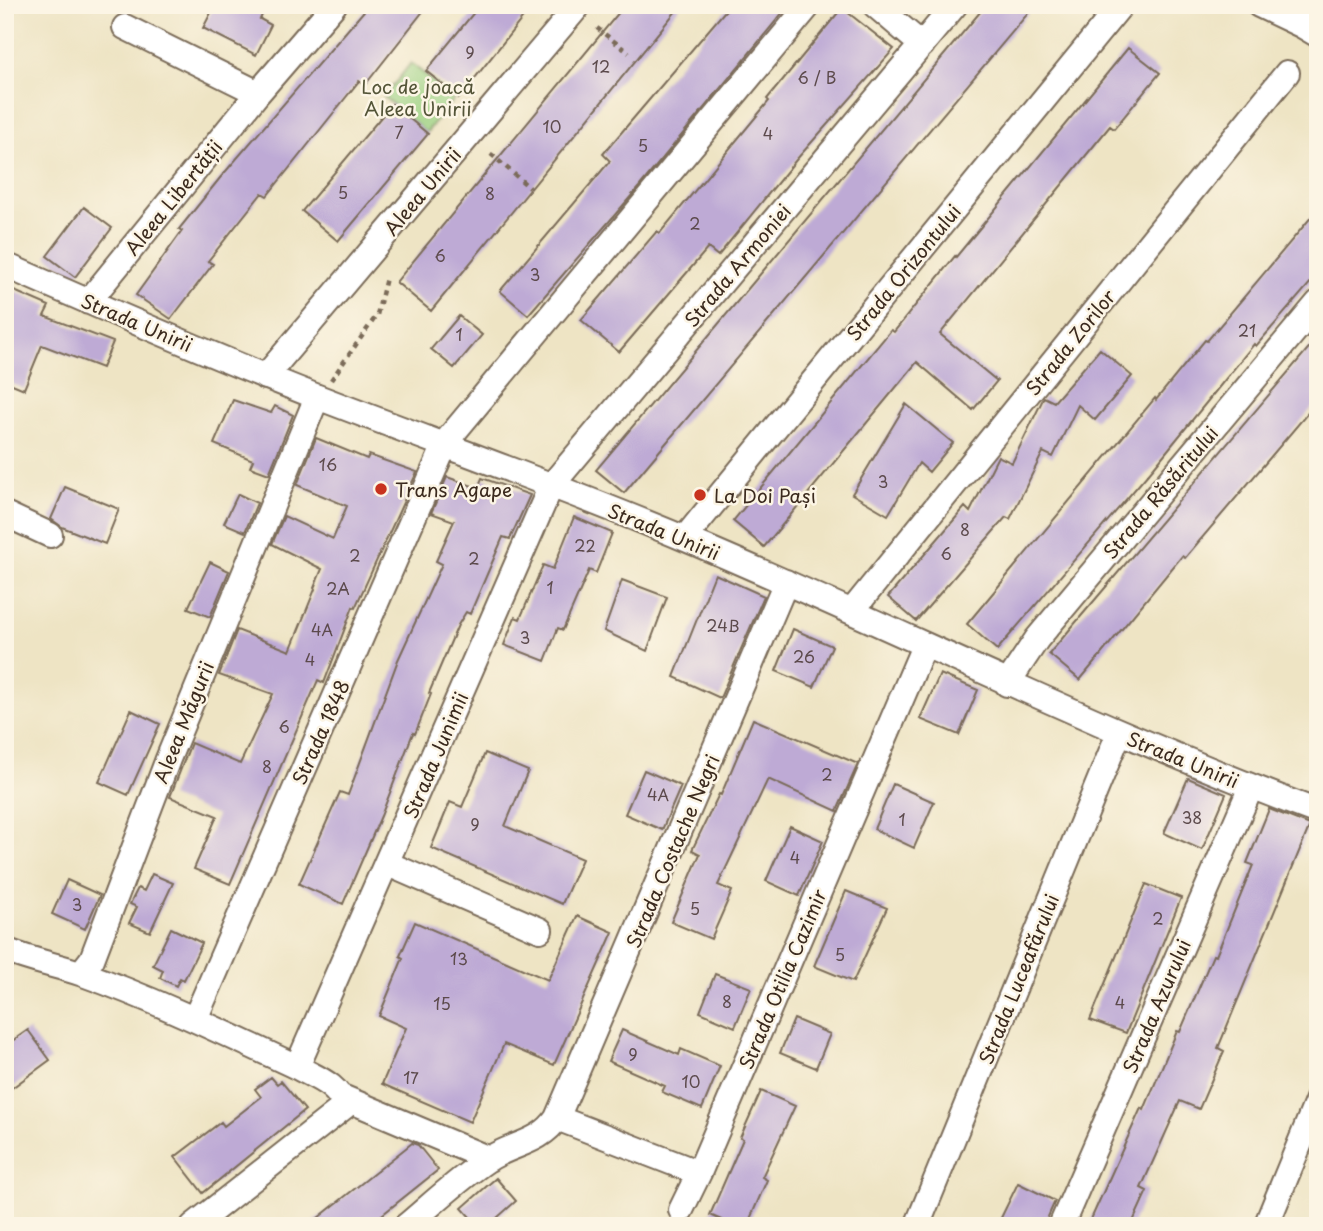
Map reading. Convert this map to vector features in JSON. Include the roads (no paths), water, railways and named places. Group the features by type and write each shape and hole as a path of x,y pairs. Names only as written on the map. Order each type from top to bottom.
{"street":[{"name":"Aleea Libertății","path":"88,302 258,93 334,5"},
{"name":"Aleea Unirii","path":"265,377 579,5"},
{"path":"449,447 449,438 809,5"},
{"path":"874,5 922,45"},
{"name":"Strada Armoniei","path":"551,486 955,5"},
{"name":"Strada Orizontului","path":"685,538 1121,5"},
{"path":"1259,5 1309,22"},
{"path":"125,27 258,93"},
{"name":"Strada Zorilor","path":"852,611 1287,73"},
{"name":"Strada Unirii","path":"5,265 265,377 323,390 449,447 685,538 1119,733 1318,812"},
{"name":"Strada Răsăritului","path":"1007,684 1037,639 1318,303"},
{"name":"Aleea Măgurii","path":"81,973 92,959 177,736 323,390"},
{"name":"Strada 1848","path":"195,1019 441,454 449,447"},
{"name":"Strada Junimii","path":"296,1067 551,486"},
{"path":"5,514 50,535"},
{"name":"Strada Costache Negri","path":"557,1118 786,582"},
{"name":"Strada Otilia Cazimir","path":"681,1210 924,646"},
{"name":"Strada Luceafǎrului","path":"917,1226 1119,733"},
{"name":"Strada Azurului","path":"1061,1226 1251,787"},
{"path":"387,864 540,930"},
{"path":"5,950 31,961 81,973 195,1019 296,1067 342,1097 489,1159"},
{"path":"192,1226 344,1107 342,1097"},
{"path":"1266,1226 1318,1099"},
{"path":"406,1226 489,1159 541,1135 551,1128 557,1118 699,1173"}],"place":[{"name":"Trans Agape","path":"381,489"},
{"name":"La Doi Pași","path":"700,495"}],"park label":[{"name":"Loc de joacă Aleea Unirii","path":"418,97"}]}
